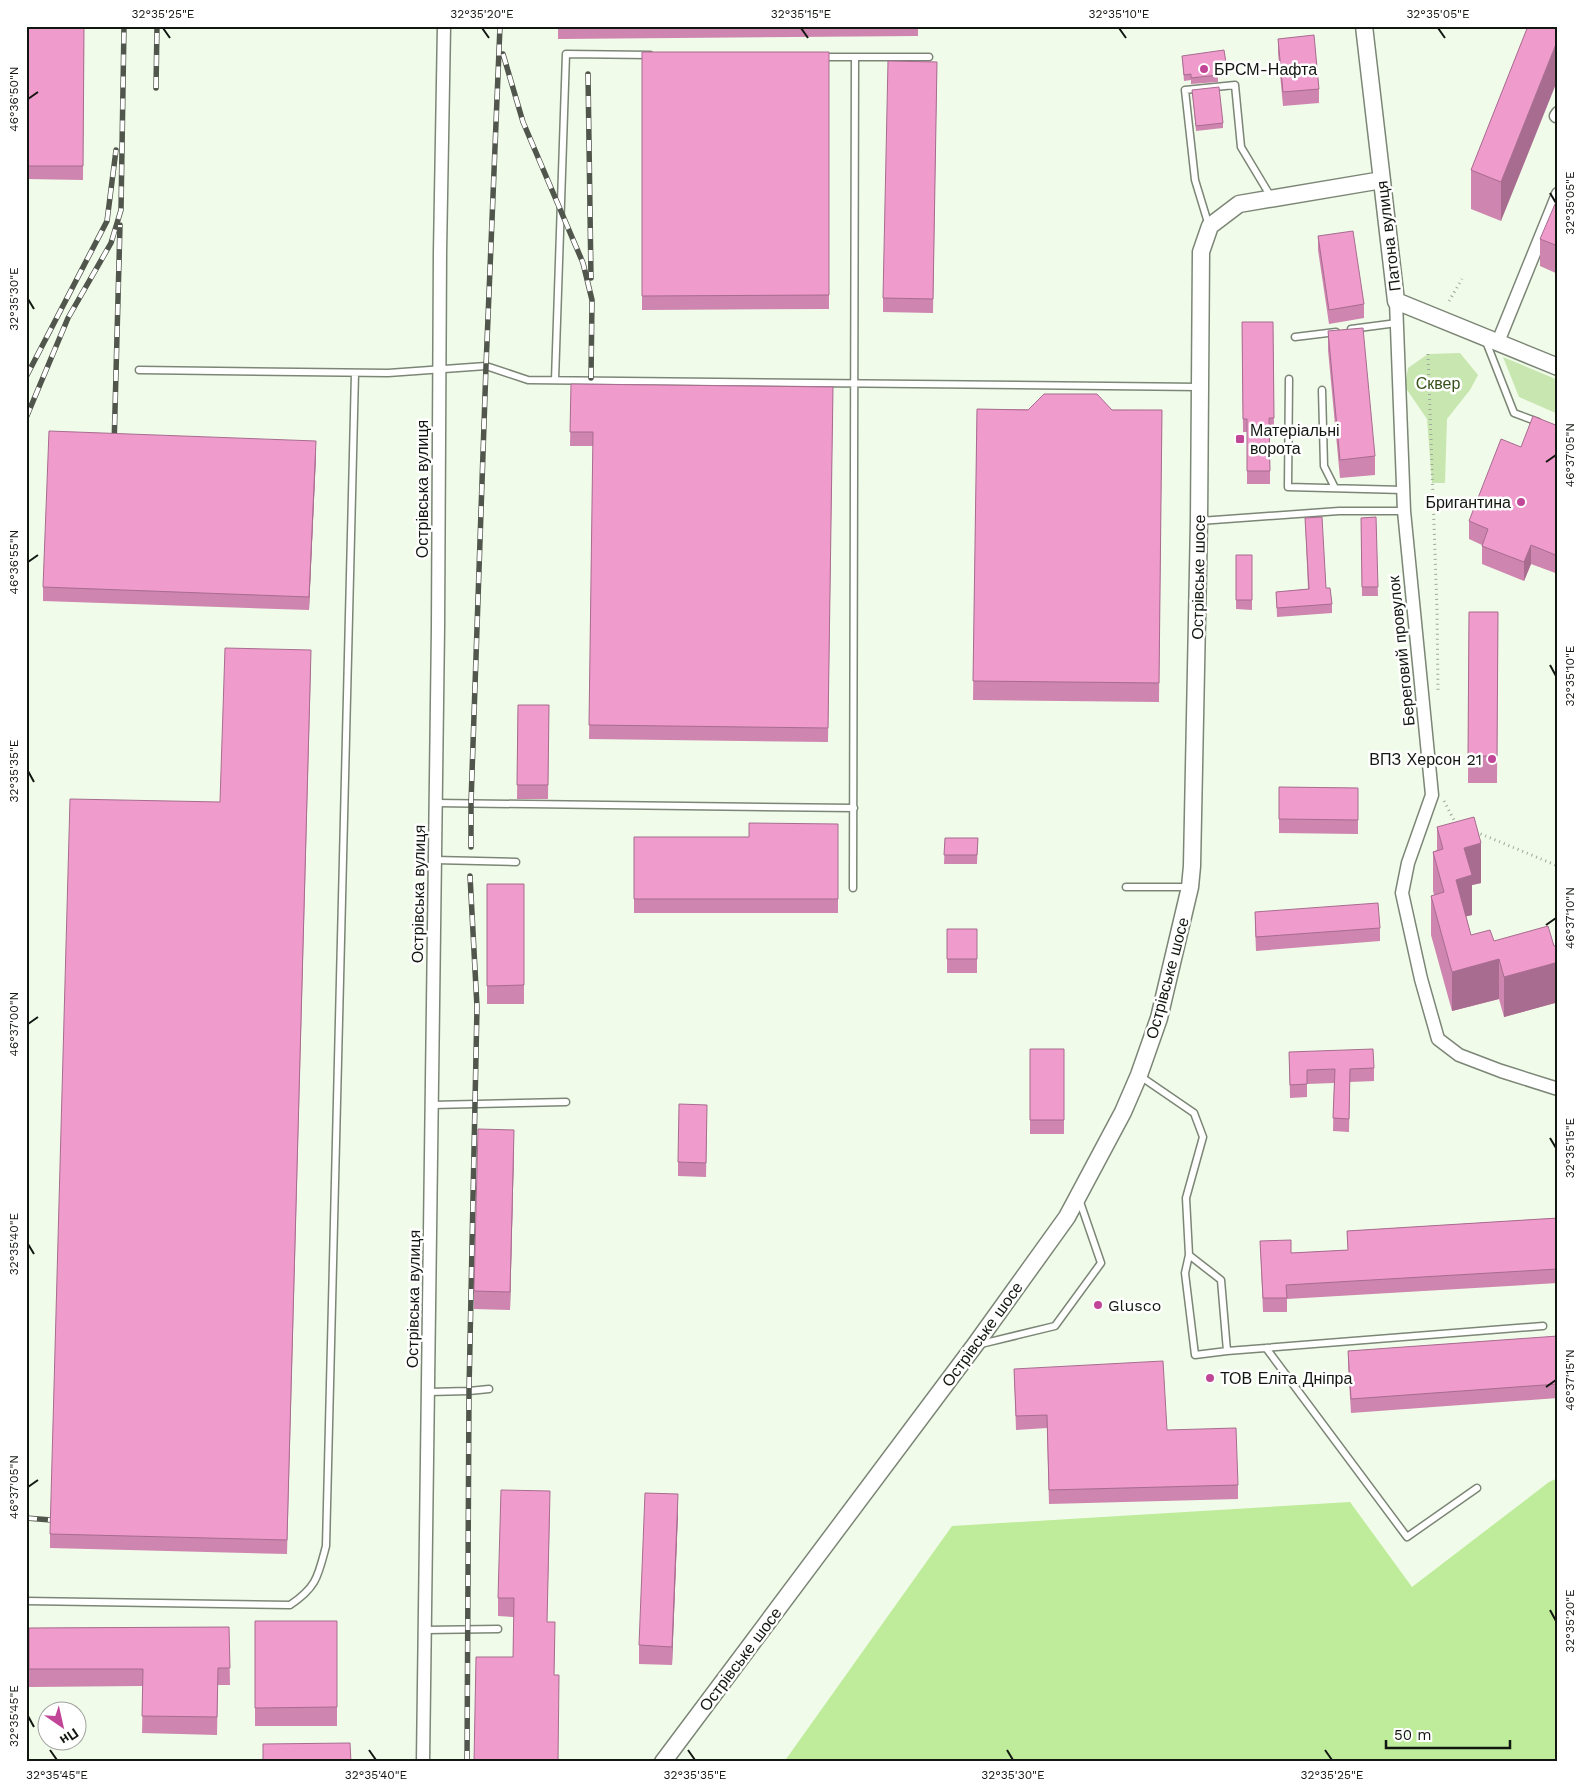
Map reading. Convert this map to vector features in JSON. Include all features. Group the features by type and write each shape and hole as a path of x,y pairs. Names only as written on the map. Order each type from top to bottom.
{"street":[{"name":"Острівська вулиця","path":"423,1762 444,26"},
{"name":"Патона вулиця","path":"1364,26 1396,301 1558,367"},
{"path":"1210,226 1239,204 1382,180"},
{"path":"1491,339 1555,210 1558,194"},
{"name":"Острівське шосе","path":"663,1762 974,1345 1067,1217 1123,1112 1139,1075 1158,1018 1190,887 1193,846 1199,521 1201,252 1210,226"},
{"name":"Береговий провулок","path":"1396,301 1404,511 1432,795 1408,863 1402,892 1438,1039 1459,1055 1558,1089"}],"lane":[{"path":"555,380 566,54 655,55"},
{"path":"815,57 929,57"},
{"path":"853,888 855,57"},
{"path":"1210,226 1195,180 1185,90 1235,85 1241,146 1272,198"},
{"path":"1295,337 1397,323"},
{"path":"1491,339 1514,413 1549,427"},
{"path":"139,370 355,373 440,371 486,366 528,380 1200,387"},
{"path":"26,1601 290,1605 306,1594 319,1575 326,1546 355,373"},
{"path":"1289,379 1288,487 1403,490"},
{"path":"1322,390 1324,466 1335,488"},
{"path":"1199,521 1339,510 1404,511"},
{"path":"436,803 854,808"},
{"path":"435,860 516,862"},
{"path":"1126,887 1190,887"},
{"path":"1139,1075 1194,1113 1203,1137 1186,1198 1189,1255 1185,1273 1195,1355 1543,1326"},
{"path":"431,1105 566,1102"},
{"path":"974,1345 1055,1326 1101,1263 1078,1197"},
{"path":"1189,1255 1221,1280 1227,1351"},
{"path":"1266,1348 1407,1536 1477,1488"},
{"path":"428,1392 489,1389"},
{"path":"425,1630 498,1629"}],"path":[{"path":"1450,301 1462,279"},
{"path":"1428,354 1437,610 1438,696"},
{"path":"1443,800 1456,824 1465,827"},
{"path":"1473,831 1558,866"}],"green space":[{"name":"Сквер","path":"1460,353 1478,375 1470,390 1447,419 1445,483 1432,483 1427,419 1405,387 1408,368 1428,354"},
{"path":"1503,357 1558,380 1558,414 1519,397"}],"shaded area":[{"path":"1558,1478 1558,1762 784,1762 952,1526 1350,1502 1412,1587 1549,1482"}],"building":[{"path":"26,26 84,26 83,166 26,166"},
{"path":"1528,26 1558,26 1558,39 1501,182 1471,170"},
{"path":"1314,35 1319,89 1283,92 1278,39"},
{"name":"БРСМ-Нафта","path":"1224,50 1227,69 1217,70 1218,75 1191,78 1191,74 1184,75 1182,56"},
{"path":"642,52 829,52 829,295 642,296"},
{"path":"888,61 937,62 933,299 883,298"},
{"path":"1219,87 1223,123 1196,126 1192,90"},
{"path":"1555,204 1558,206 1558,246 1540,239"},
{"path":"1353,231 1364,304 1329,310 1318,236"},
{"path":"1242,322 1273,322 1274,418 1269,418 1270,471 1247,471 1247,419 1243,419"},
{"path":"1363,328 1375,456 1340,460 1328,331"},
{"path":"571,384 833,387 828,728 589,725 593,432 570,432"},
{"path":"1044,394 1097,394 1112,410 1162,410 1159,683 973,681 977,409 1028,410"},
{"name":"Бригантина","path":"1533,416 1558,426 1558,556 1531,545 1524,562 1482,546 1488,529 1469,521 1501,439 1521,447"},
{"path":"49,431 316,441 309,597 43,587"},
{"path":"1322,517 1326,588 1330,588 1332,604 1277,608 1276,592 1309,589 1305,518"},
{"path":"1376,517 1378,587 1362,587 1361,518"},
{"path":"1236,555 1252,555 1252,600 1236,600"},
{"path":"1469,612 1498,612 1497,756 1468,756"},
{"path":"225,648 311,650 287,1540 50,1534 70,799 220,802"},
{"path":"518,705 549,705 548,785 517,785"},
{"path":"1279,787 1358,788 1358,820 1279,819"},
{"path":"1474,817 1481,843 1464,848 1472,875 1456,880 1471,935 1490,930 1494,941 1548,926 1554,946 1558,945 1558,975 1555,963 1504,977 1499,959 1452,972 1431,896 1444,892 1433,852 1443,849 1437,827"},
{"path":"749,823 838,824 838,899 634,899 634,837 749,837"},
{"path":"945,838 978,838 977,855 944,855"},
{"path":"487,884 524,884 524,985 487,986"},
{"path":"1378,903 1380,928 1256,937 1255,912"},
{"path":"947,929 977,929 977,959 947,959"},
{"path":"1030,1049 1064,1049 1064,1120 1030,1120"},
{"path":"1373,1049 1374,1068 1350,1069 1349,1119 1333,1118 1335,1069 1307,1070 1307,1084 1290,1085 1289,1052"},
{"path":"679,1104 707,1105 706,1163 678,1162"},
{"path":"478,1129 514,1130 510,1292 474,1291"},
{"path":"1558,1218 1558,1269 1286,1285 1287,1298 1263,1298 1260,1241 1291,1240 1291,1253 1348,1250 1347,1231"},
{"path":"1558,1336 1558,1384 1351,1399 1348,1351"},
{"path":"1163,1361 1167,1430 1236,1428 1238,1485 1049,1490 1047,1415 1016,1416 1014,1369"},
{"path":"501,1490 550,1491 547,1622 555,1622 554,1675 559,1675 558,1762 474,1762 476,1657 513,1657 514,1598 498,1598"},
{"path":"645,1493 678,1494 672,1647 639,1645"},
{"path":"255,1621 337,1621 337,1707 255,1708"},
{"path":"229,1627 230,1668 218,1668 217,1717 142,1716 143,1669 29,1669 29,1628"},
{"path":"350,1743 351,1762 263,1762 263,1744"}],"railway":[{"path":"26,418 68,318 111,243 121,210 124,26"},
{"path":"156,88 157,26"},
{"path":"471,847 486,366 500,26"},
{"path":"503,54 523,122 583,263 592,300 591,378"},
{"path":"588,74 591,278"},
{"path":"26,377 107,221 116,150"},
{"path":"114,447 120,225"},
{"path":"467,1762 469,1391 477,1007 470,876"},
{"path":"26,1518 51,1520"}],"place":[{"name":"БРСМ-Нафта","path":"1204,69"},
{"name":"Матеріальні ворота","path":"1240,439"},
{"name":"Бригантина","path":"1521,502"},
{"name":"ВПЗ Херсон 21","path":"1492,759"},
{"name":"Glusco","path":"1098,1305"},
{"name":"ТОВ Еліта Дніпра","path":"1210,1378"}]}
